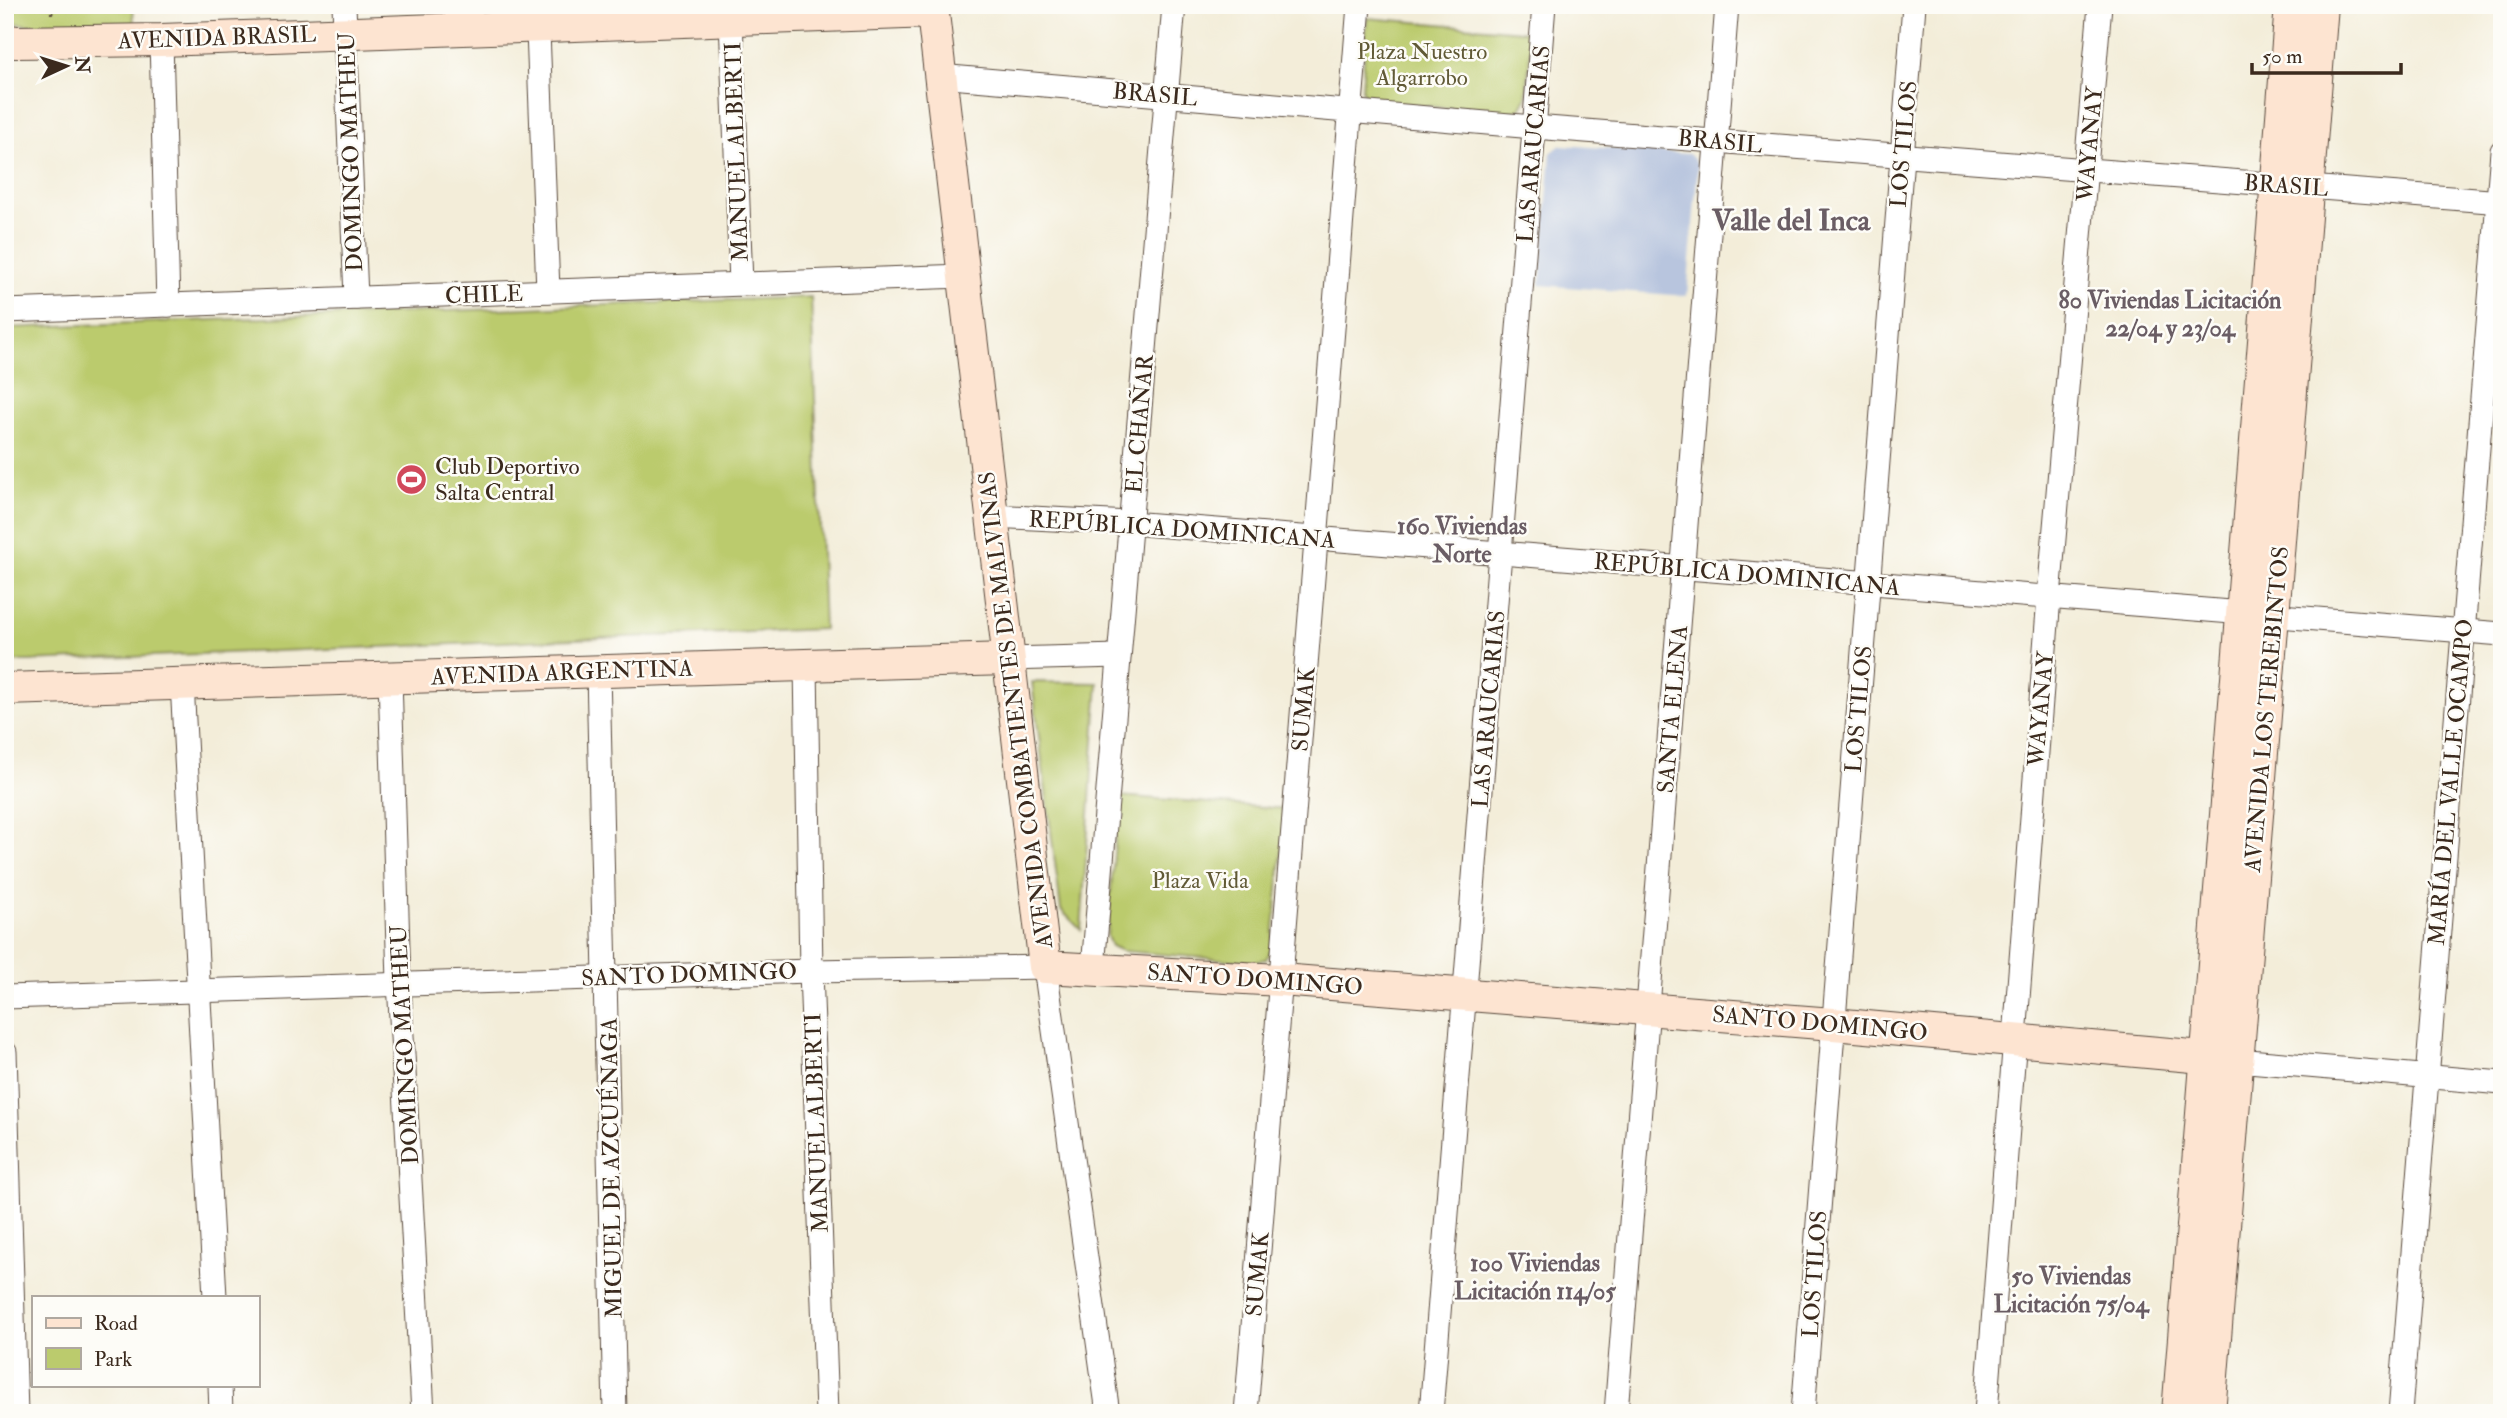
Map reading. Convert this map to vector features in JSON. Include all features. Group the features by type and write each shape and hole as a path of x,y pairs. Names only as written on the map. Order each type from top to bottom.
{"street":[{"name":"EL CHAÑAR","path":"1093,968 1174,5"},
{"name":"SUMAK","path":"1246,1413 1359,5"},
{"name":"LAS ARAUCARIAS","path":"1431,1413 1544,5"},
{"name":"SANTA ELENA","path":"1616,1413 1727,5"},
{"name":"LOS TILOS","path":"1803,1413 1914,5"},
{"name":"WAYANAY","path":"1986,1413 2049,597 2100,5"},
{"name":"AVENIDA LOS TEREBINTOS","path":"2209,1413 2242,613 2291,5"},
{"name":"AVENIDA LOS TEREBINTOS","path":"2178,1413 2273,616 2322,5"},
{"name":"AVENIDA BRASIL","path":"5,40 161,40 344,19 538,16 731,19 932,9"},
{"name":"AVENIDA COMBATIENTES DE MALVINAS","path":"932,9 1045,967 1108,1413"},
{"path":"538,16 548,291"},
{"name":"DOMINGO MATHEU","path":"344,19 356,298"},
{"name":"MANUEL ALBERTI","path":"731,19 741,284"},
{"path":"161,40 168,305"},
{"name":"BRASIL","path":"939,76 1534,127 2500,202"},
{"name":"MARÍA DEL VALLE OCAMPO","path":"2400,1413 2500,202 2502,151"},
{"name":"CHILE","path":"5,311 963,276"},
{"name":"REPÚBLICA DOMINICANA","path":"993,516 1130,523 2502,634"},
{"name":"AVENIDA ARGENTINA","path":"5,689 1119,656"},
{"name":"MANUEL ALBERTI","path":"806,666 811,971 827,1413"},
{"name":"MIGUEL DE AZCUÉNAGA","path":"598,671 615,1413"},
{"name":"DOMINGO MATHEU","path":"390,677 400,982 423,1413"},
{"path":"182,683 215,1296"},
{"name":"SANTO DOMINGO","path":"5,996 811,971 1093,968 1281,980 1833,1024 2502,1083"},
{"path":"5,1052 16,1413"},
{"path":"220,1386 221,1413"}],"path":[{"path":"51,5 52,17"}],"shaded area":[{"path":"1561,145 1689,154 1698,164 1687,296 1540,285 1551,153"}],"green space":[{"path":"5,5 133,5 134,25 26,25 5,21"},
{"name":"Plaza Nuestro Algarrobo","path":"1367,18 1532,32 1526,98 1520,109 1509,113 1366,99 1362,89"},
{"path":"5,56 12,57 10,176 5,177"},
{"name":"Club Deportivo Salta Central","path":"811,297 824,629 5,662 5,328"},
{"path":"1032,682 1098,683 1081,930 1061,910"},
{"name":"Plaza Vida","path":"1119,796 1286,809 1272,949 1266,959 1254,962 1122,951 1111,946 1107,936"}],"place":[{"name":"Club Deportivo Salta Central","path":"412,479"}],"district":[{"name":"Valle del Inca","path":"1791,220"},
{"name":"80 Viviendas Licitación 22/04 y 23/04","path":"2170,314"},
{"name":"160 Viviendas Norte","path":"1462,540"},
{"name":"100 Viviendas Licitación 114/05","path":"1535,1277"},
{"name":"50 Viviendas Licitación 75/04","path":"2071,1290"}]}
